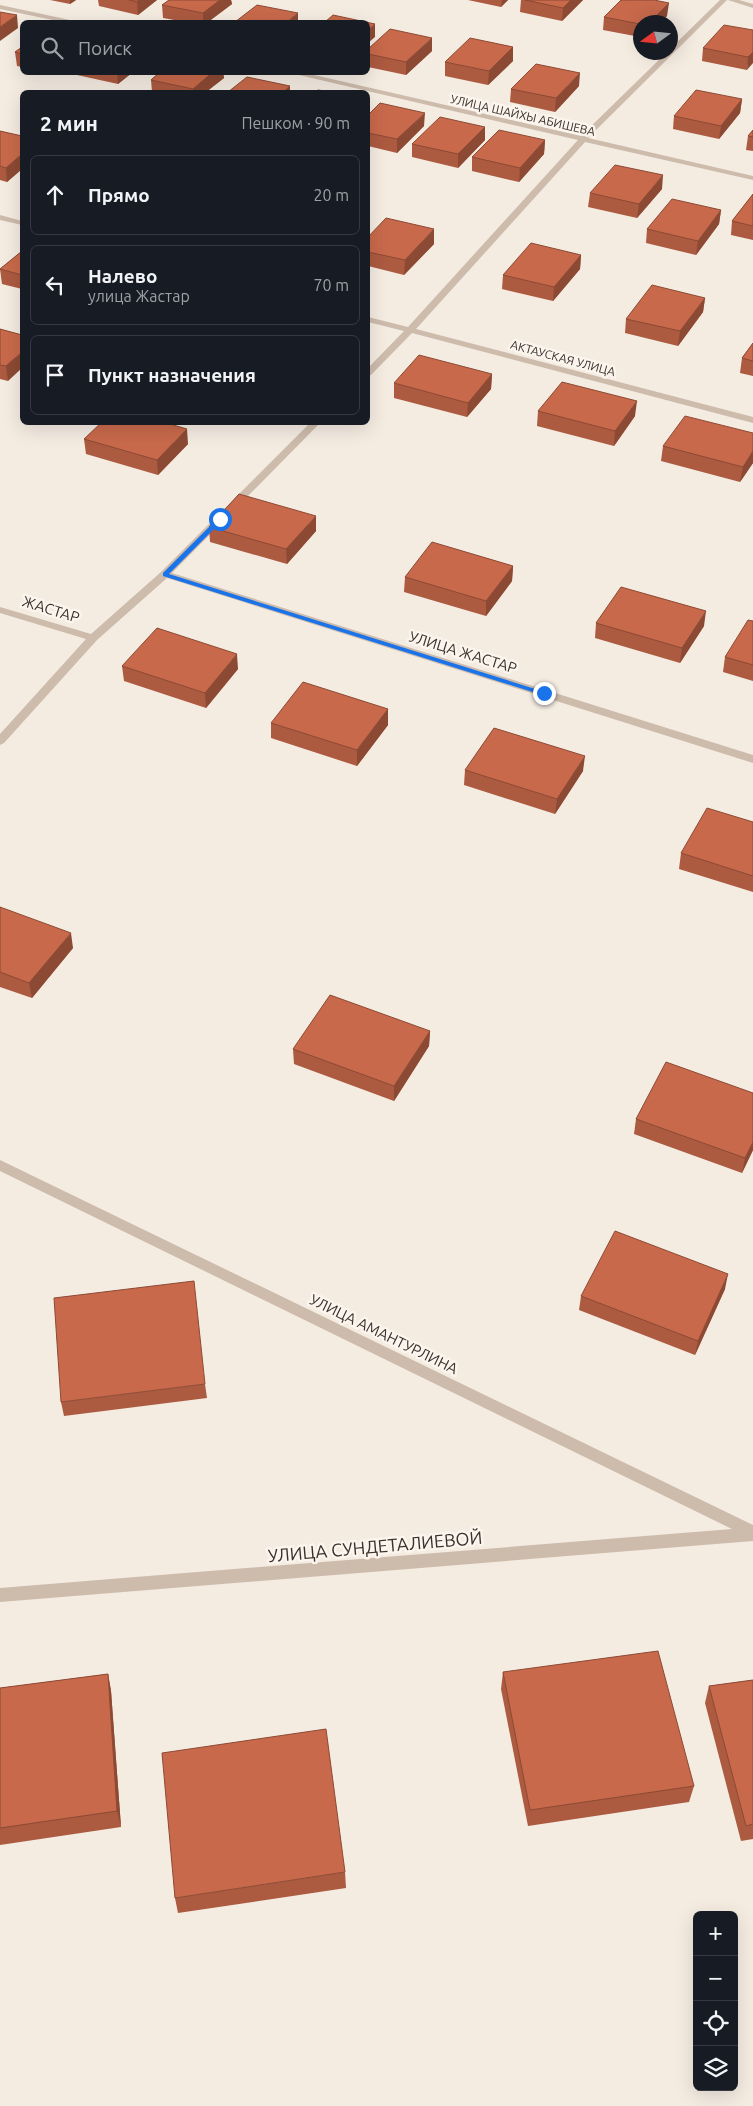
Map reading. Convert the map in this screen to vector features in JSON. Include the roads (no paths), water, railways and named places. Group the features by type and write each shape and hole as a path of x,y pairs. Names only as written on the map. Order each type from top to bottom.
{"street":[{"path":"370,371 409,331 582,140 724,0"},
{"path":"731,0 753,6"},
{"path":"0,6 61,20"},
{"name":"УЛИЦА ШАЙХЫ АБИШЕВА","path":"301,75 366,90"},
{"name":"УЛИЦА ШАЙХЫ АБИШЕВА","path":"370,91 753,178"},
{"path":"0,217 20,222"},
{"name":"АКТАУСКАЯ УЛИЦА","path":"370,321 753,420"},
{"path":"0,741 93,638 165,574 315,425"},
{"name":"УЛИЦА ЖАСТАР","path":"165,574 753,759"},
{"name":"ЖАСТАР","path":"0,610 93,638"},
{"name":"УЛИЦА АМАНТУРЛИНА","path":"0,1165 753,1533"},
{"name":"УЛИЦА СУНДЕТАЛИЕВОЙ","path":"0,1595 753,1533"}]}
